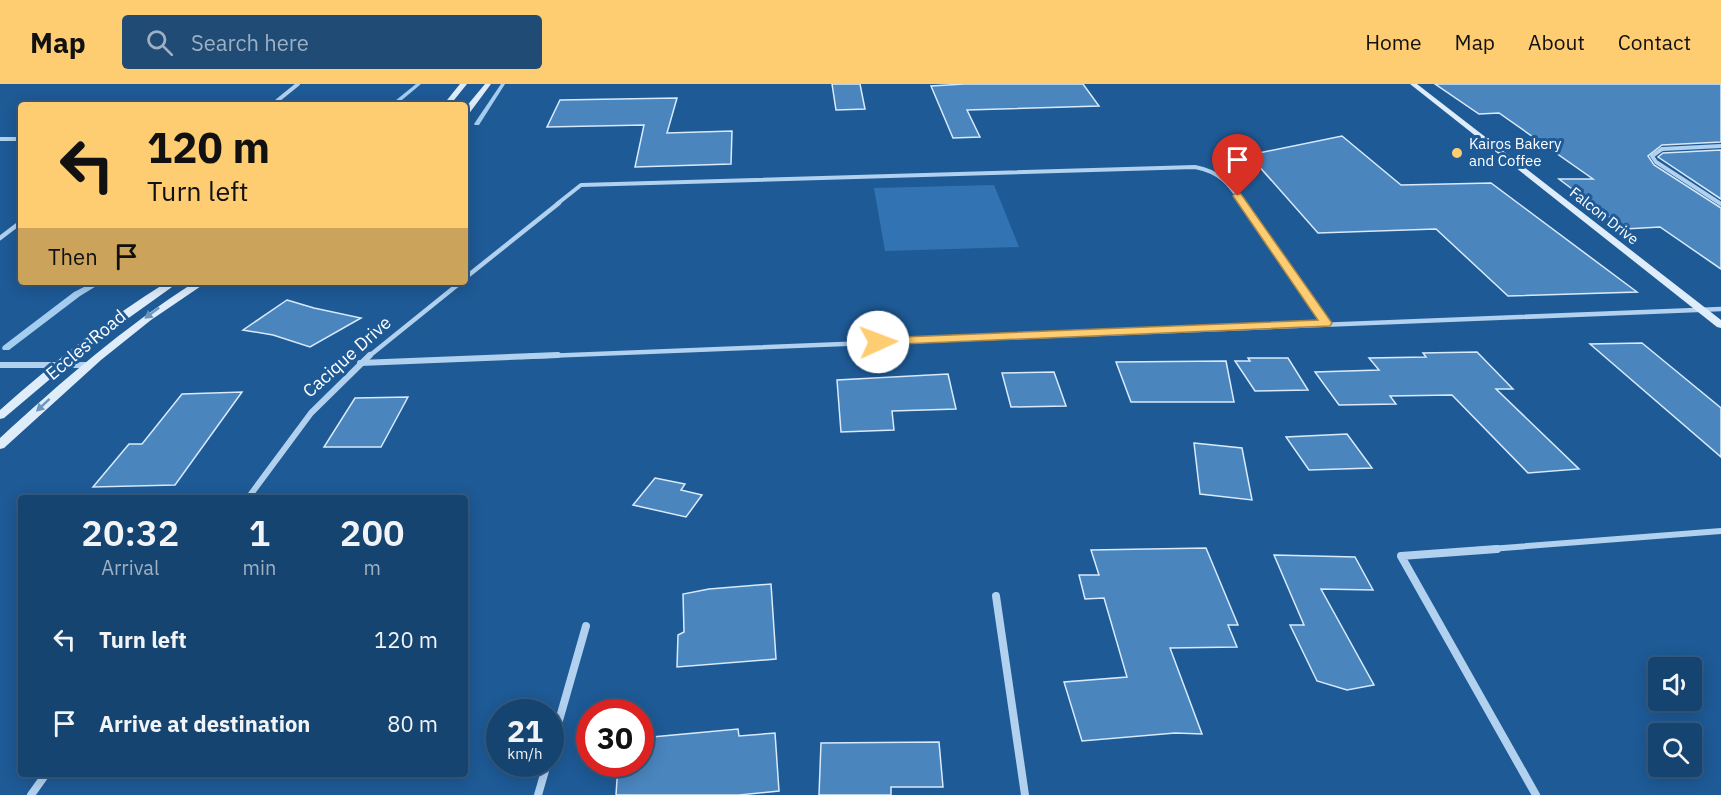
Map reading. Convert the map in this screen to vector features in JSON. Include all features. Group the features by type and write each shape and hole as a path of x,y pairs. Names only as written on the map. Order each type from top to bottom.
{"street":[{"path":"276,102 298,84"},
{"path":"449,102 464,84"},
{"path":"468,109 488,84"},
{"name":"Falcon Drive","path":"1413,84 1721,325"},
{"path":"0,139 18,139"},
{"path":"1721,146 1674,148 1655,152 1652,156 1656,162 1721,204"},
{"path":"468,276 581,185 1203,169 1225,178 1326,323"},
{"path":"0,238 18,224"},
{"name":"Eccles Road","path":"0,416 58,364 135,305 169,285"},
{"name":"Eccles Road","path":"0,445 86,365 159,308 197,285"},
{"name":"Cacique Drive","path":"250,495 311,413 360,363 456,285"},
{"path":"360,363 1721,309"},
{"path":"0,365 86,365"},
{"path":"1536,795 1401,556 1721,531"},
{"path":"996,596 1025,795"},
{"path":"564,703 586,626"},
{"path":"31,795 44,777"},
{"path":"538,795 543,777"}],"shaded area":[{"path":"994,185 1019,247 885,251 874,188"}],"building":[{"path":"832,84 860,84 865,109 836,110"},
{"path":"1083,84 1099,106 967,110 980,137 953,138 931,86"},
{"path":"1435,84 1721,84 1721,142 1662,145 1648,156 1654,165 1721,208 1721,269 1660,227 1625,229 1559,179 1593,179 1499,113 1479,114"},
{"path":"677,98 667,133 732,131 731,164 635,167 644,125 547,127 560,100"},
{"path":"1342,136 1401,185 1491,183 1637,292 1508,296 1436,229 1318,233 1249,155"},
{"path":"1721,150 1721,199 1658,157 1663,153"},
{"path":"287,300 361,318 310,347 273,335 243,330"},
{"path":"1642,343 1721,408 1721,457 1590,344"},
{"path":"1477,352 1513,389 1496,389 1579,469 1528,473 1452,395 1390,396 1396,404 1339,405 1315,372 1379,370 1369,358 1426,357 1423,353"},
{"path":"1248,358 1288,358 1308,390 1255,391 1235,361 1250,361"},
{"path":"1226,361 1234,402 1131,402 1116,362"},
{"path":"1054,372 1066,406 1011,407 1002,373"},
{"path":"948,374 956,409 892,411 894,430 841,432 837,380"},
{"path":"242,392 175,485 93,487 129,444 142,444 182,394"},
{"path":"408,397 381,447 324,447 355,398"},
{"path":"1347,434 1372,468 1309,470 1286,437"},
{"path":"1194,443 1242,448 1252,500 1200,494"},
{"path":"655,478 685,484 681,490 702,495 686,517 633,505"},
{"path":"1206,548 1238,625 1228,625 1237,647 1170,648 1202,734 1175,733 1082,741 1064,682 1127,677 1104,598 1085,599 1079,575 1099,575 1091,550"},
{"path":"1274,555 1355,557 1373,590 1321,589 1374,685 1347,690 1317,681 1290,625 1304,625"},
{"path":"771,584 776,659 677,667 678,635 684,632 683,594 709,589"},
{"path":"738,729 739,736 775,733 779,791 739,795 616,795 617,777 654,777 654,737"},
{"path":"939,742 943,787 891,787 891,795 819,795 821,743"}],"waterway":[{"path":"397,102 419,84"},
{"path":"477,124 503,84"},
{"path":"6,348 77,294 94,285"}],"place":[{"name":"Kairos Bakery and Coffee","path":"1457,153"}],"route":[{"path":"878,342 1326,323 1238,196"}]}
